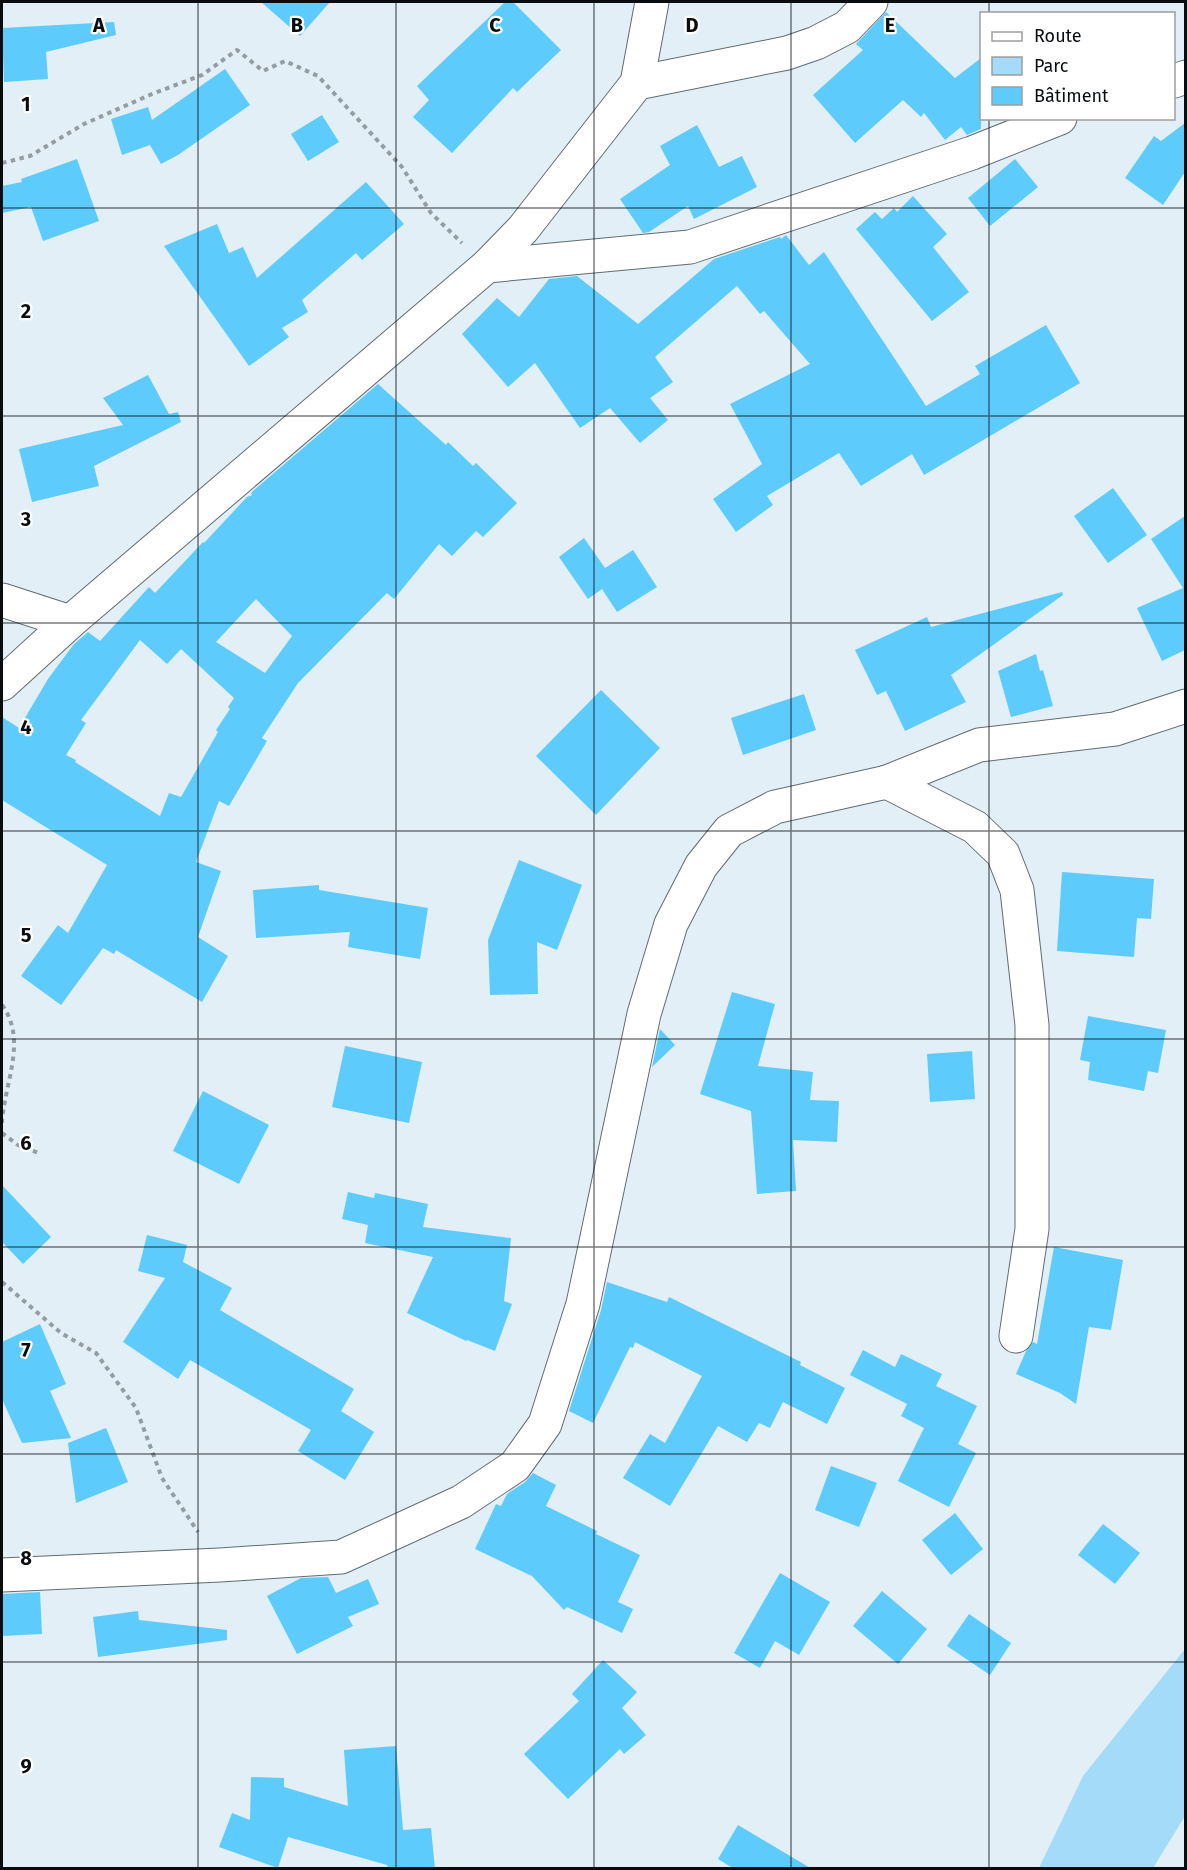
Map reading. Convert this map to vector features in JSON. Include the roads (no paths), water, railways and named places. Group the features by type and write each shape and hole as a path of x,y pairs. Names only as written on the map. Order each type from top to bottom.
{"street":[{"path":"2,684 70,622 487,266 523,230 637,83 652,2"},
{"path":"637,83 787,53 816,43 847,27 871,2"},
{"path":"487,266 690,247 972,153 1055,120"},
{"path":"2,600 70,622"},
{"path":"2,1575 341,1557 461,1502 514,1466 545,1424 579,1315 644,1014 670,924 700,866 729,831 775,807 887,782 979,745 1115,729 1185,706"},
{"path":"887,782 975,827 1003,854 1017,890 1032,1025 1032,1229 1016,1336"}]}
